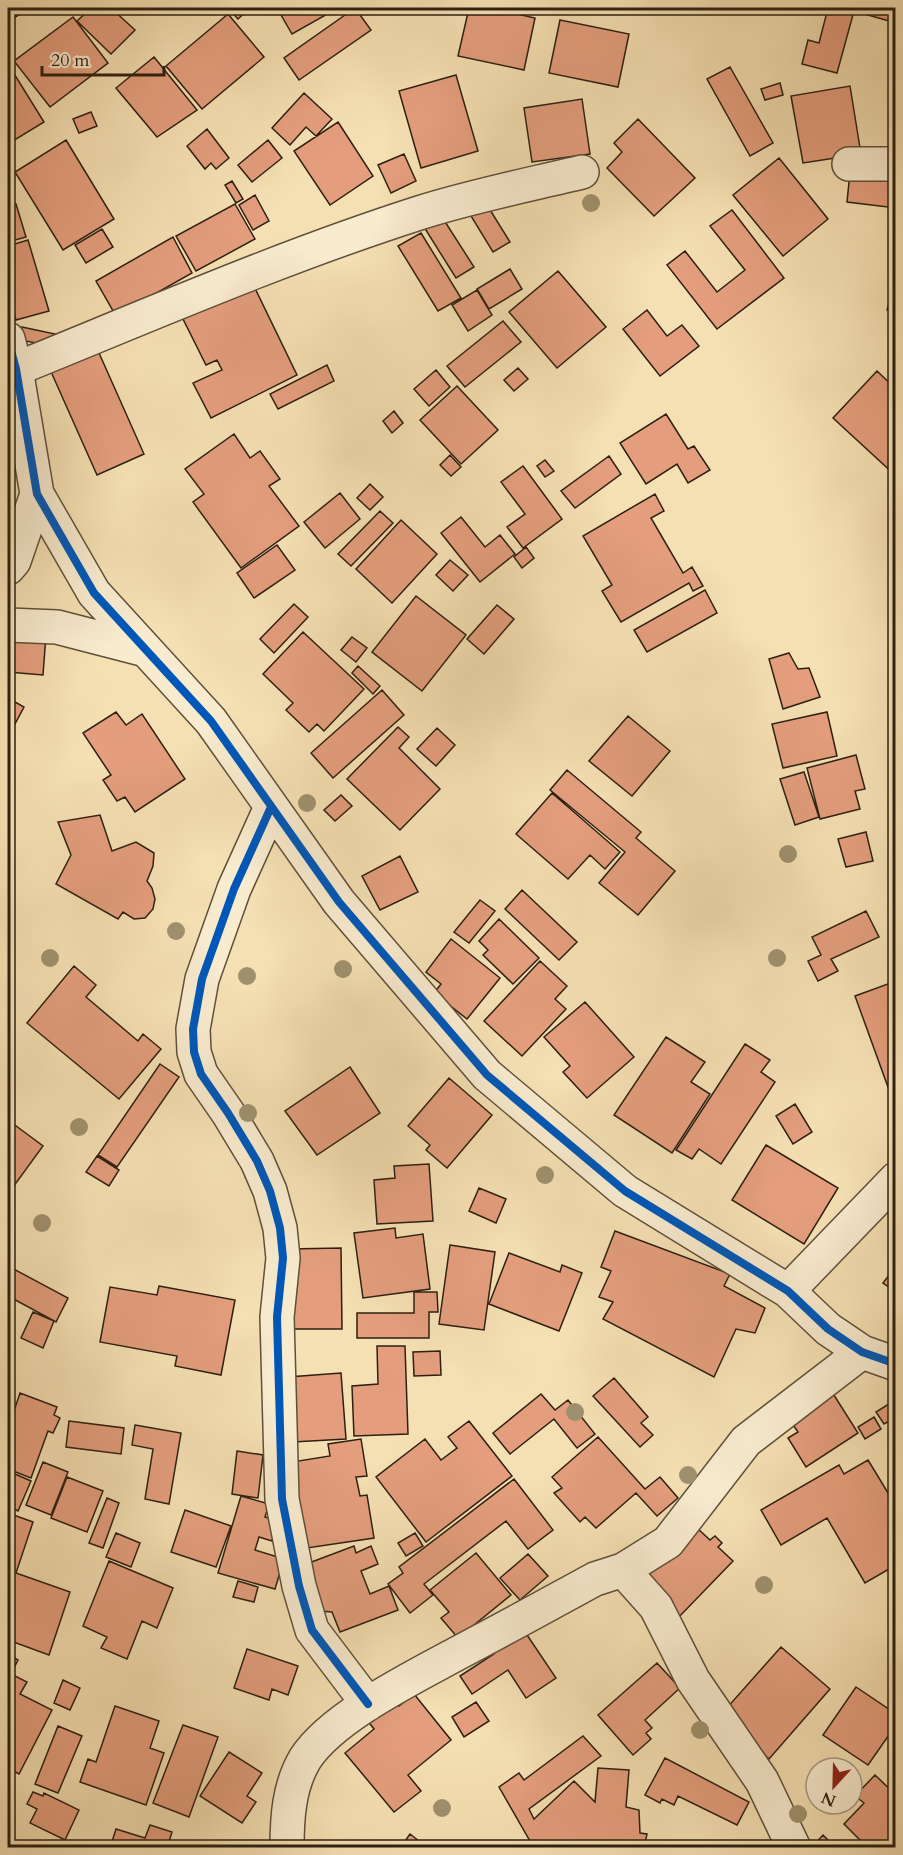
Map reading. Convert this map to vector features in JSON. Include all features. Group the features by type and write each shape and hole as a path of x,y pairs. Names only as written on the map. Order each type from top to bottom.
{"street":[{"path":"849,164 896,164"},
{"path":"582,172 504,190 410,216 12,354 37,494 94,593 211,721 339,902 487,1076 625,1191 788,1291 828,1329 862,1352 896,1364"},
{"path":"8,568 14,561 37,494"},
{"path":"8,625 57,627 146,650"},
{"path":"271,807 234,889 202,978 193,1029 194,1052 201,1074 256,1161 270,1191 283,1258 277,1317 282,1499 299,1586 312,1630 368,1704"},
{"path":"788,1291 896,1179"},
{"path":"287,1848 290,1795 306,1758 319,1742 368,1704 595,1579 623,1570 668,1542 746,1441 862,1352"},
{"path":"623,1570 656,1607 693,1680 762,1781 794,1848"}],"building":[{"path":"8,8 29,8 8,22"},
{"path":"91,8 111,8 135,30 111,54 77,21"},
{"path":"228,8 250,8 238,19"},
{"path":"277,8 338,8 292,34"},
{"path":"355,8 371,30 299,80 284,58"},
{"path":"469,8 490,8 535,18 524,70 458,56"},
{"path":"828,8 896,8 896,23 854,11 837,73 802,64 808,40 819,43"},
{"path":"228,14 264,57 202,109 166,66"},
{"path":"73,17 108,63 50,107 14,61"},
{"path":"560,20 629,34 618,87 549,73"},
{"path":"154,57 197,110 157,137 116,88"},
{"path":"8,64 44,122 8,144"},
{"path":"730,67 773,143 750,156 707,79"},
{"path":"456,75 478,151 421,168 399,91"},
{"path":"780,83 783,95 765,100 761,89"},
{"path":"850,86 861,154 803,163 791,96"},
{"path":"304,93 332,119 316,136 306,127 290,145 272,128"},
{"path":"582,99 590,154 532,162 524,108"},
{"path":"91,112 97,126 79,133 73,119"},
{"path":"638,119 695,178 654,216 607,168 622,152 614,143"},
{"path":"338,122 373,176 330,205 294,151"},
{"path":"207,129 229,158 216,169 211,163 205,169 187,146"},
{"path":"66,140 114,219 63,250 15,172"},
{"path":"268,140 282,158 252,182 238,165"},
{"path":"404,154 416,181 391,193 378,165"},
{"path":"779,158 828,219 783,256 733,195"},
{"path":"850,172 896,178 896,208 847,202"},
{"path":"232,181 243,199 236,203 225,185"},
{"path":"255,195 269,221 253,230 239,205"},
{"path":"8,202 9,206 16,204 26,237 8,242"},
{"path":"235,204 255,239 196,271 176,236"},
{"path":"487,205 510,242 493,252 471,216"},
{"path":"732,210 784,278 717,329 667,265 685,251 717,292 745,270 710,226"},
{"path":"442,217 474,267 456,278 424,227"},
{"path":"102,229 113,247 86,263 75,245"},
{"path":"421,233 461,298 438,311 398,246"},
{"path":"173,237 192,273 116,316 96,281"},
{"path":"28,240 49,311 16,320 8,290 8,246"},
{"path":"510,269 522,289 489,309 477,289"},
{"path":"558,271 606,327 557,368 509,312"},
{"path":"251,280 297,375 211,418 193,383 222,370 217,360 206,365 183,319 221,300"},
{"path":"896,280 896,312 887,310"},
{"path":"477,290 492,315 468,331 452,305"},
{"path":"647,310 667,336 682,325 699,346 660,376 623,329"},
{"path":"503,321 521,342 465,387 447,366"},
{"path":"22,327 55,334 52,346 20,340"},
{"path":"95,344 144,454 97,475 48,365"},
{"path":"327,365 334,381 278,409 270,394"},
{"path":"518,368 528,379 514,391 504,380"},
{"path":"436,370 450,387 429,406 414,389"},
{"path":"877,371 896,389 896,476 833,418"},
{"path":"457,386 498,430 461,464 420,420"},
{"path":"394,411 403,423 392,433 383,421"},
{"path":"666,414 688,449 694,446 710,470 688,483 677,464 646,484 620,443"},
{"path":"234,434 250,458 260,451 280,479 269,486 299,526 241,568 193,502 204,494 185,469"},
{"path":"450,455 461,467 451,476 440,465"},
{"path":"609,456 621,474 575,508 561,491"},
{"path":"545,460 554,471 545,477 537,466"},
{"path":"523,466 562,519 523,548 507,527 525,514 501,482"},
{"path":"370,484 383,497 370,510 357,498"},
{"path":"340,493 360,519 325,548 304,522"},
{"path":"655,494 664,511 651,518 683,573 692,567 703,586 693,591 689,583 621,622 602,591 612,585 583,536"},
{"path":"380,511 393,523 351,566 338,554"},
{"path":"461,517 485,547 500,535 515,554 480,582 441,533"},
{"path":"401,520 437,554 392,603 356,569"},
{"path":"277,545 295,570 254,598 237,573"},
{"path":"526,547 534,558 522,568 514,557"},
{"path":"450,560 468,575 453,591 436,575"},
{"path":"705,590 717,613 647,652 634,630"},
{"path":"416,596 466,635 422,691 372,652"},
{"path":"294,604 308,617 274,653 260,639"},
{"path":"497,605 514,619 484,654 467,639"},
{"path":"8,632 46,635 43,675 8,672"},
{"path":"303,632 364,689 324,731 317,724 309,732 286,710 293,703 263,674"},
{"path":"352,637 367,648 356,662 341,650"},
{"path":"789,653 798,669 809,668 820,697 783,709 769,659"},
{"path":"358,666 380,686 373,694 352,673"},
{"path":"382,690 404,715 333,778 311,753"},
{"path":"8,698 24,707 8,737"},
{"path":"116,712 126,725 142,714 185,779 135,812 125,797 117,801 103,780 111,775 83,733"},
{"path":"827,712 837,756 783,768 772,724"},
{"path":"628,716 670,751 632,796 589,761"},
{"path":"398,727 409,737 399,748 440,789 400,830 347,779"},
{"path":"437,728 455,745 436,766 417,749"},
{"path":"856,755 865,789 855,791 860,809 820,819 807,768"},
{"path":"567,770 641,832 636,838 675,871 638,915 599,883 625,852 550,790"},
{"path":"804,772 819,817 795,825 780,779"},
{"path":"552,793 620,852 605,869 590,855 568,879 516,834"},
{"path":"341,795 352,806 335,821 324,810"},
{"path":"100,815 112,851 136,842 154,853 153,866 147,881 155,899 153,909 145,918 134,919 123,912 118,919 56,884 71,855 58,822"},
{"path":"866,832 873,861 846,867 838,839"},
{"path":"400,856 418,892 380,910 362,876"},
{"path":"522,890 577,942 559,960 505,909"},
{"path":"480,900 495,911 469,943 454,932"},
{"path":"866,911 879,937 831,959 838,971 818,981 808,961 821,955 812,937"},
{"path":"499,919 539,958 513,984 483,955 488,950 479,941"},
{"path":"451,939 500,978 467,1019 434,993 441,984 426,972"},
{"path":"540,961 567,986 555,999 566,1009 522,1056 484,1021"},
{"path":"74,966 96,985 86,997 138,1041 143,1034 161,1049 119,1099 27,1023"},
{"path":"896,981 896,1097 892,1098 855,996"},
{"path":"585,1002 634,1057 587,1098 563,1072 570,1066 544,1037"},
{"path":"666,1037 705,1062 691,1082 710,1094 672,1153 614,1115"},
{"path":"745,1044 770,1060 761,1072 775,1082 721,1164 699,1149 692,1159 676,1150"},
{"path":"160,1064 179,1077 117,1167 98,1155"},
{"path":"350,1067 380,1113 317,1155 285,1111"},
{"path":"449,1078 492,1115 447,1168 426,1150 430,1145 408,1126"},
{"path":"795,1104 812,1132 793,1144 776,1116"},
{"path":"8,1120 43,1146 8,1194"},
{"path":"766,1145 838,1188 804,1244 732,1200"},
{"path":"97,1156 119,1170 109,1186 86,1172"},
{"path":"429,1164 433,1221 377,1224 374,1180 395,1178 394,1166"},
{"path":"479,1188 506,1199 496,1223 469,1211"},
{"path":"395,1228 396,1238 423,1234 430,1289 363,1298 354,1233"},
{"path":"615,1231 730,1274 724,1286 765,1308 755,1333 736,1329 714,1377 603,1319 613,1302 599,1297 611,1271 601,1267"},
{"path":"450,1245 495,1252 484,1330 439,1324"},
{"path":"341,1248 342,1329 289,1329 288,1249"},
{"path":"509,1253 560,1272 562,1265 582,1273 559,1331 489,1304"},
{"path":"8,1266 68,1298 56,1322 8,1296"},
{"path":"896,1266 896,1292 883,1283"},
{"path":"159,1286 235,1300 221,1375 175,1366 177,1356 100,1342 110,1287 157,1295"},
{"path":"414,1292 437,1292 438,1312 429,1312 429,1338 357,1338 357,1313 414,1313"},
{"path":"33,1312 54,1321 43,1348 21,1338"},
{"path":"377,1346 405,1346 408,1434 354,1436 352,1386 378,1384"},
{"path":"440,1351 441,1375 414,1376 413,1352"},
{"path":"341,1373 346,1439 293,1442 288,1377"},
{"path":"614,1378 648,1417 641,1423 653,1435 640,1447 593,1396"},
{"path":"832,1392 858,1433 806,1467 788,1438 798,1432 789,1419"},
{"path":"20,1393 57,1407 54,1415 60,1418 53,1433 48,1431 31,1478 8,1469 8,1429"},
{"path":"541,1394 555,1410 568,1400 595,1434 577,1448 554,1419 510,1454 493,1433"},
{"path":"895,1400 896,1417 884,1424 876,1412"},
{"path":"874,1417 881,1429 865,1439 858,1427"},
{"path":"69,1421 124,1428 121,1454 66,1447"},
{"path":"469,1421 512,1476 426,1542 376,1477 425,1439 441,1460 457,1448 448,1437"},
{"path":"135,1425 181,1433 169,1504 145,1499 153,1449 132,1445"},
{"path":"598,1437 645,1489 660,1477 678,1498 657,1516 636,1493 596,1528 585,1517 580,1522 554,1493 562,1488 552,1477"},
{"path":"361,1439 367,1476 356,1477 360,1496 367,1495 374,1538 307,1548 292,1462 330,1456 328,1444"},
{"path":"237,1451 263,1455 258,1498 232,1494"},
{"path":"868,1460 896,1506 896,1565 865,1583 827,1518 781,1545 761,1510 839,1465 844,1474"},
{"path":"43,1462 68,1472 51,1515 26,1505"},
{"path":"8,1471 31,1481 18,1511 8,1506"},
{"path":"67,1477 103,1491 87,1532 51,1518"},
{"path":"514,1479 553,1530 528,1549 506,1521 424,1584 433,1595 410,1613 388,1584 403,1573 399,1567"},
{"path":"241,1496 269,1504 265,1517 278,1521 272,1541 259,1537 255,1550 284,1559 275,1589 218,1573"},
{"path":"107,1498 119,1503 103,1548 89,1543"},
{"path":"185,1510 231,1526 216,1567 171,1552"},
{"path":"8,1513 33,1522 16,1573 70,1592 49,1655 8,1640"},
{"path":"696,1527 710,1540 715,1536 722,1543 718,1547 733,1561 677,1619 640,1583"},
{"path":"116,1533 140,1543 131,1567 106,1557"},
{"path":"415,1533 423,1546 406,1556 398,1543"},
{"path":"354,1546 356,1553 371,1546 378,1564 361,1571 370,1594 389,1586 398,1610 340,1632 332,1612 319,1611 301,1566"},
{"path":"476,1553 511,1595 458,1638 441,1618 449,1612 430,1590"},
{"path":"528,1554 548,1576 520,1600 500,1578"},
{"path":"109,1561 173,1588 157,1628 142,1621 127,1659 101,1648 107,1637 83,1626"},
{"path":"238,1581 258,1587 254,1602 233,1597"},
{"path":"523,1629 556,1678 526,1698 508,1670 472,1694 460,1676 494,1654 492,1649"},
{"path":"781,1647 830,1689 769,1759 737,1730 725,1710"},
{"path":"247,1649 298,1666 288,1695 272,1689 269,1700 234,1688"},
{"path":"8,1654 18,1660 11,1674 27,1682 20,1694 52,1710 19,1774 8,1768"},
{"path":"657,1663 680,1688 645,1720 652,1728 646,1733 651,1739 633,1755 598,1715"},
{"path":"63,1680 80,1688 70,1710 54,1703"},
{"path":"856,1687 896,1714 896,1725 868,1765 864,1762 864,1756 854,1756 823,1735"},
{"path":"414,1694 451,1740 408,1775 421,1791 394,1812 345,1753 374,1729 364,1716 390,1695 399,1706"},
{"path":"476,1702 489,1721 464,1737 452,1717"},
{"path":"115,1706 159,1721 150,1748 164,1753 146,1805 80,1782 88,1759 96,1762"},
{"path":"183,1725 218,1737 189,1817 153,1803"},
{"path":"58,1726 82,1736 58,1793 35,1784"},
{"path":"583,1736 601,1756 529,1809 534,1819 574,1781 595,1802 598,1768 629,1770 626,1807 639,1810 640,1833 647,1834 644,1848 534,1848 499,1787 519,1773 524,1780"},
{"path":"229,1752 262,1773 247,1796 256,1802 242,1823 200,1796"},
{"path":"665,1758 749,1802 737,1825 678,1796 674,1805 662,1799 660,1803 645,1795"},
{"path":"875,1775 896,1795 896,1834 883,1848 868,1848 844,1824 852,1816 864,1816 864,1787"},
{"path":"33,1792 43,1796 44,1793 79,1810 65,1840 30,1823 37,1809 27,1804"},
{"path":"150,1825 172,1832 167,1848 110,1848 116,1829 145,1838"},
{"path":"410,1834 428,1848 400,1848"},
{"path":"823,1835 836,1848 811,1848"}],"cycle path":[{"path":"8,339 16,369 37,494 94,593 211,721 339,902 487,1075 625,1191 788,1291 828,1329 862,1352 896,1364"},
{"path":"271,807 234,889 202,979 193,1029 194,1052 201,1074 257,1161 270,1191 280,1228 283,1258 277,1317 282,1499 299,1586 312,1630 368,1704"}]}
